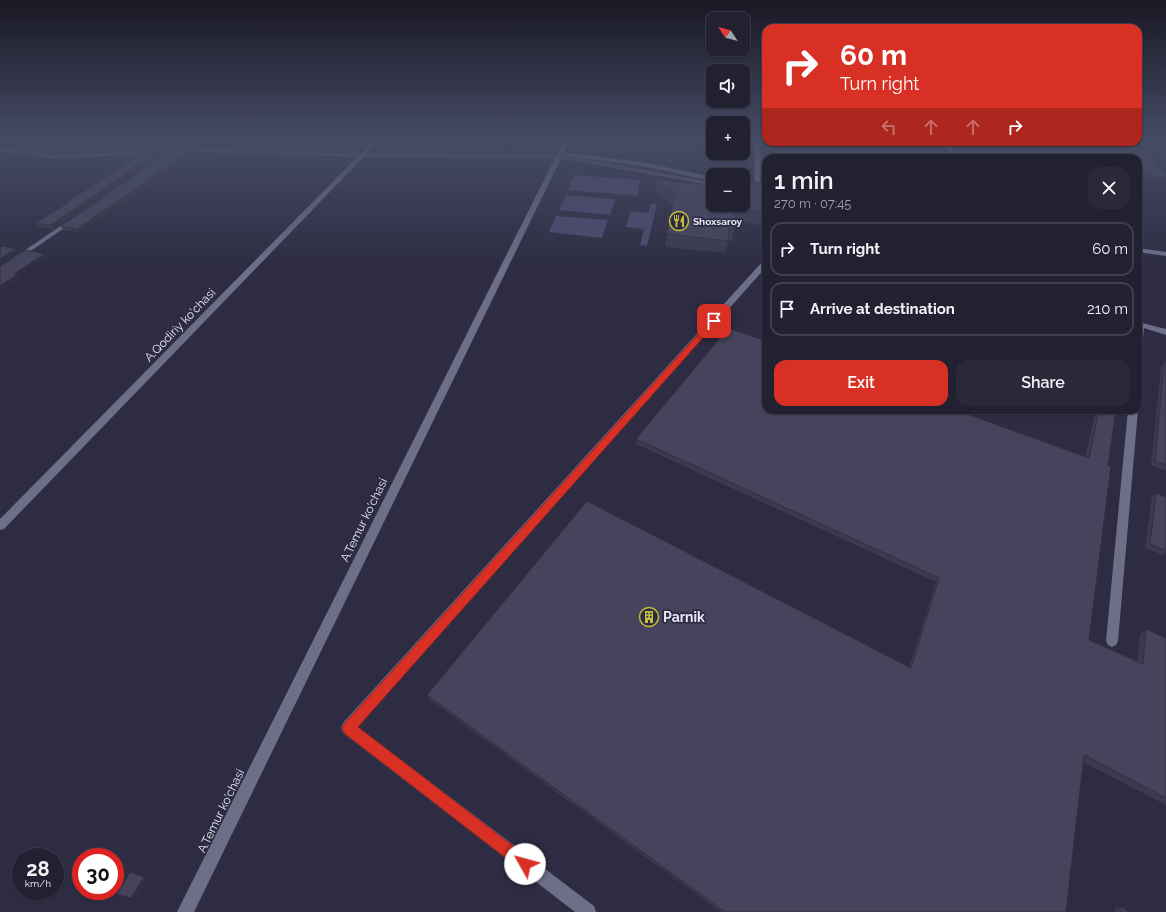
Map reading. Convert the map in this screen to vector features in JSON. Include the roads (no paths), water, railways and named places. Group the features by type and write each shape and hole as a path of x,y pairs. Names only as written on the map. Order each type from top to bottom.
{"street":[{"name":"A.Qodiriy ko'chasi","path":"0,526 336,183"},
{"name":"A.Temur ko'chasi","path":"185,912 546,183"},
{"path":"753,183 753,187 762,189"},
{"path":"0,270 78,216"},
{"path":"1142,251 1166,254"},
{"path":"588,912 348,728 762,267"},
{"path":"1142,325 1166,332"},
{"path":"1112,641 1133,414"}],"place":[{"name":"Shoxsaroy","path":"679,221"},
{"name":"Parnik","path":"649,617"}]}
